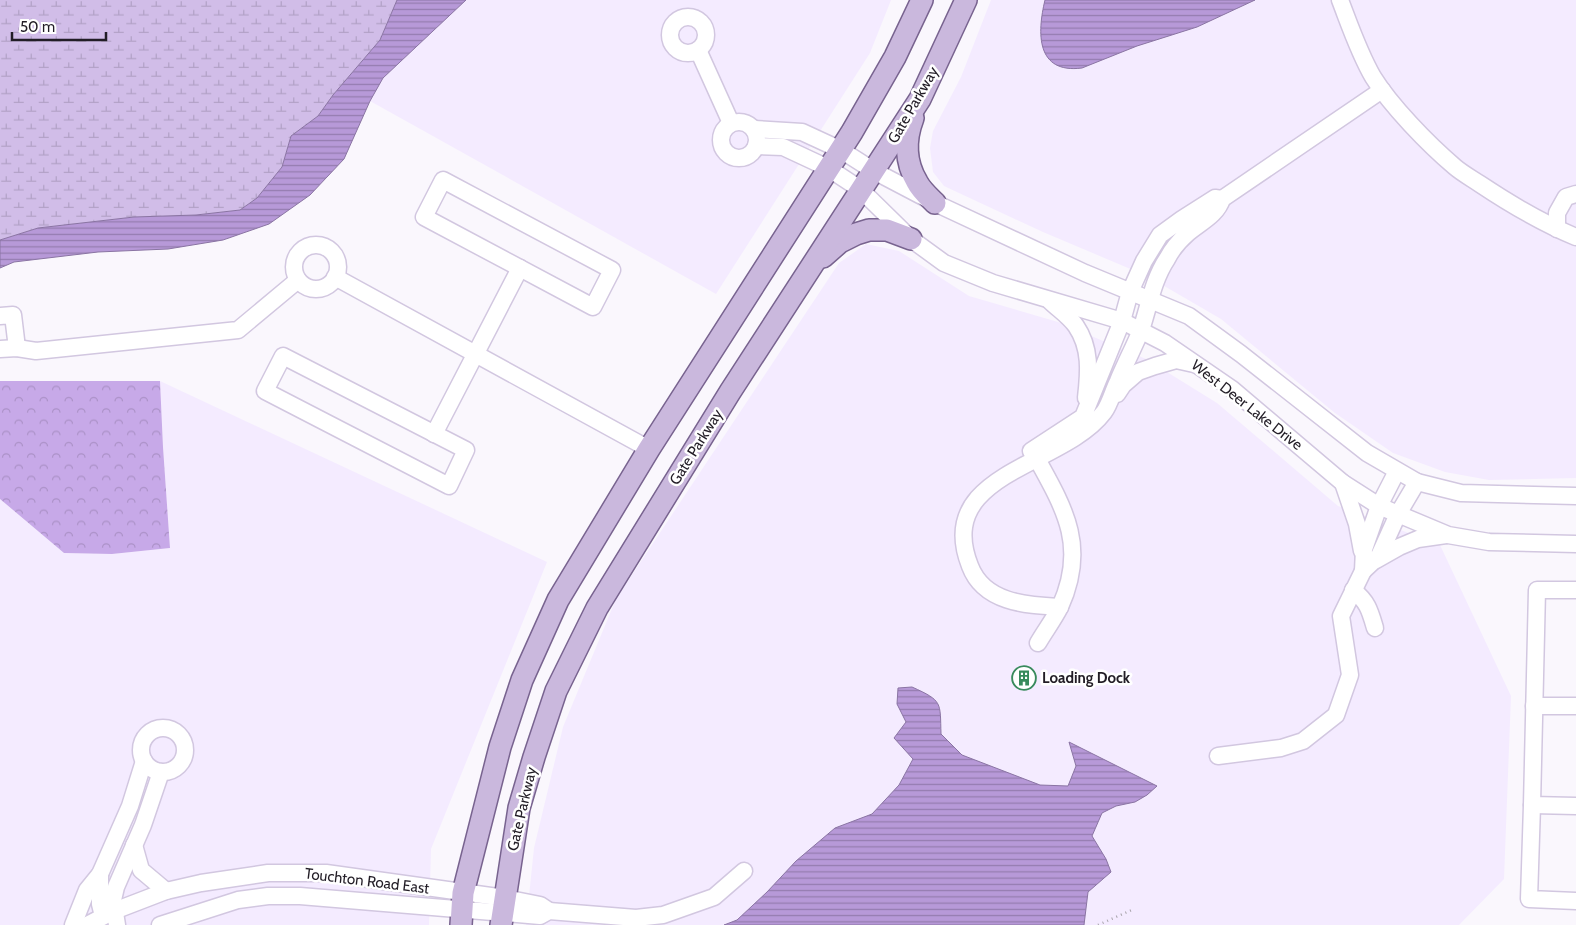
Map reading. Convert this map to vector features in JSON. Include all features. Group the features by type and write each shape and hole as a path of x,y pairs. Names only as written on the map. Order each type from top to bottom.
{"main road":[{"path":"462,909 500,747 522,680 558,600 650,449 841,150 895,57 922,0"},
{"name":"Gate Parkway","path":"503,912 519,808 534,756 560,682 597,608 725,400 920,99 966,0"},
{"path":"920,99 909,129 907,149 910,166 917,183 935,203"},
{"path":"806,273 840,242 856,234 869,230 887,230 911,239"}],"street":[{"path":"1340,0 1353,36 1372,75 1382,90 1414,126 1455,167 1496,194 1557,229 1576,237"},
{"path":"698,50 732,123"},
{"path":"1104,412 1140,330 1160,273 1170,254 1188,233 1199,216 1215,198 1222,199 1382,90"},
{"path":"754,128 757,134 754,151 743,158 727,153 721,143 721,137 726,126 732,123 744,122 754,128 802,132 841,150 874,171 935,203 1076,269 1189,316 1241,354 1367,453 1417,482 1461,494 1576,496"},
{"name":"West Deer Lake Drive","path":"756,146 783,147 828,168 860,189 911,239 944,263 993,283 1122,320 1165,343 1232,389 1343,483 1379,506 1448,535 1489,542 1576,544"},
{"path":"443,180 612,270 593,307 520,268 424,217 443,180"},
{"path":"1557,229 1557,214 1566,198 1576,194"},
{"path":"1060,607 1030,606 1002,600 986,588 973,574 963,546 965,518 977,498 992,484 1034,455 1083,417 1122,320 1130,292 1144,261 1160,235 1199,216"},
{"path":"311,245 318,245 331,251 337,263 335,277 324,287 317,289 303,285 298,280 294,266 299,252 311,245"},
{"path":"434,434 520,268"},
{"path":"335,277 650,449"},
{"path":"0,350 18,348 36,351 238,330 298,280"},
{"path":"1049,299 1075,324 1084,342 1089,361 1083,417"},
{"path":"0,316 13,314 18,348"},
{"path":"282,356 434,434 466,450 449,486 265,391 282,356"},
{"path":"1034,455 1087,429 1104,412 1123,385 1138,372 1176,360 1196,364"},
{"path":"1034,455 1059,499 1071,531 1073,556 1069,580 1060,607 1038,643"},
{"path":"1218,756 1281,748 1303,741 1336,715 1350,675 1341,616 1366,564 1364,549 1379,506 1397,471"},
{"path":"1366,564 1379,556 1398,514 1417,482"},
{"path":"1343,483 1357,524 1366,564"},
{"path":"1366,564 1418,539 1448,535"},
{"path":"1354,590 1364,598 1370,609 1375,628"},
{"path":"1576,590 1537,590 1529,899 1576,901"},
{"path":"1534,706 1576,706"},
{"path":"160,728 168,728 180,736 184,742 184,757 175,768 161,772 148,766 144,761 141,747 147,734 160,728"},
{"path":"73,925 87,890 100,874 130,806 144,761"},
{"path":"111,918 116,887 144,825 161,772"},
{"path":"1532,805 1576,806"},
{"path":"134,845 141,870 166,892"},
{"name":"Touchton Road East","path":"165,924 238,900 268,896 350,900 540,916 549,911 636,918 663,915 714,897 744,871"},
{"name":"Touchton Road East","path":"87,925 111,918 166,892 201,883 287,872 326,873 462,909"},
{"path":"100,874 100,904 111,918"}],"path":[{"path":"1098,925 1134,909"}],"shaded area":[{"path":"397,0 466,0 383,78 370,101 344,159 310,195 269,224 223,240 168,249 98,252 14,262 0,268 0,240 38,228 134,217 196,215 240,210 257,198 282,167 291,136 318,116 333,95 380,40"},
{"path":"466,0 891,0 870,53 716,294 370,101 383,78"},
{"path":"991,0 1576,0 1576,478 1489,480 1445,472 1393,453 1335,413 1221,319 1147,276 1043,232 944,186 933,172 930,148 933,131 961,77"},
{"path":"1045,0 1255,0 1197,27 1137,46 1082,68 1067,68 1056,65 1048,58 1043,49 1041,25"},
{"path":"866,244 899,251 969,296 1058,322 1146,359 1217,403 1338,506 1440,545 1511,696 1504,879 1459,925 526,925 534,848 563,727 616,599 839,263"},
{"path":"160,381 547,562 431,849 429,925 0,925 0,499 64,553 112,554 170,548"},
{"path":"912,687 929,696 938,704 941,734 962,755 1040,785 1068,786 1076,766 1069,742 1157,786 1135,802 1116,806 1102,813 1092,836 1106,859 1111,872 1088,892 1084,925 724,925 737,920 796,861 835,828 872,814 899,785 913,759 894,738 906,722 897,704 898,688"}],"green space":[{"path":"0,0 397,0 380,40 333,95 318,116 291,136 282,167 257,198 240,210 196,215 134,217 38,228 0,240"},
{"path":"0,381 160,381 170,548 112,554 64,553 0,499"}],"place":[{"name":"Loading Dock","path":"1024,678"}]}
